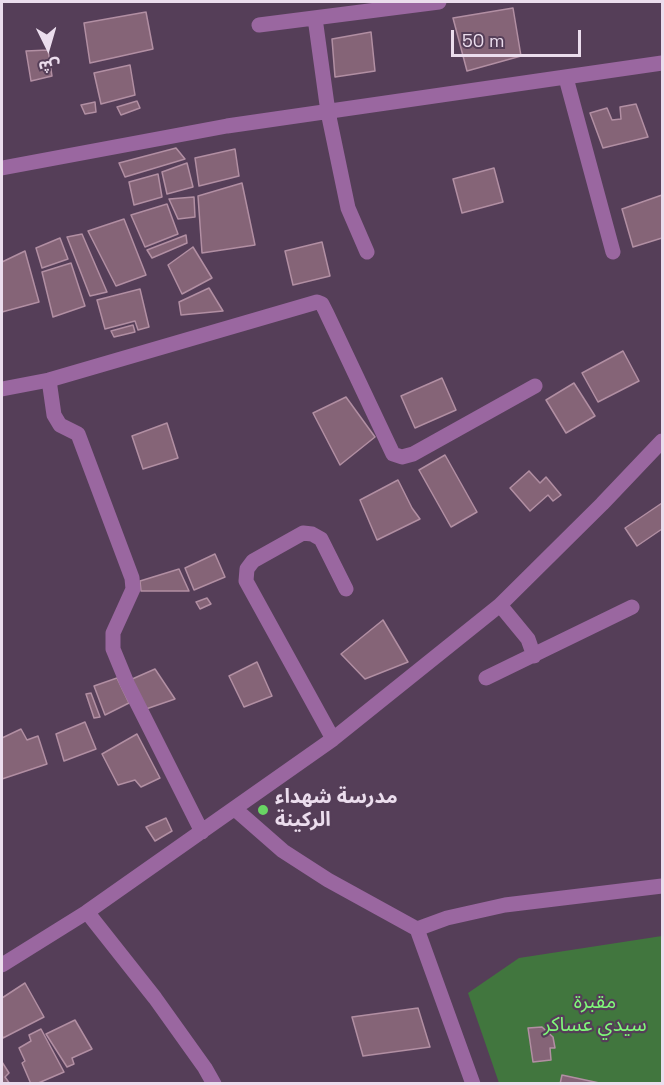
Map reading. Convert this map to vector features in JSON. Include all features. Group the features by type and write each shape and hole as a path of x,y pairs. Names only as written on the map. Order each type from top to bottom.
{"street":[{"path":"259,25 439,2"},
{"path":"315,18 328,112 348,208 368,252"},
{"path":"2,168 227,126 663,63"},
{"path":"566,78 613,252"},
{"path":"2,389 48,380 317,302 322,304 326,312 393,454 402,457 413,454 535,386"},
{"path":"48,380 54,415 60,425 78,434 132,578 132,589 113,633 113,650 127,683 202,832"},
{"path":"2,965 87,912 333,739 500,605 663,441"},
{"path":"333,739 246,581 247,569 253,561 303,533 312,534 321,539 346,589"},
{"path":"500,605 528,639 534,656"},
{"path":"486,678 632,607"},
{"path":"235,809 283,851 328,880 417,929 473,1083"},
{"path":"417,929 447,918 505,905 663,886"},
{"path":"87,912 155,998 214,1083"}],"green space":[{"name":"مقبرة سيدي عساكر","path":"662,936 662,1083 499,1083 468,993 519,958"}],"building":[{"path":"513,8 521,56 467,71 453,18"},
{"path":"146,12 153,49 90,63 84,23"},
{"path":"371,32 375,71 335,77 332,39"},
{"path":"48,50 52,76 31,81 26,51"},
{"path":"130,65 135,95 101,104 94,73"},
{"path":"137,101 140,108 121,115 117,107"},
{"path":"95,102 96,112 85,114 81,105"},
{"path":"636,104 648,137 603,148 590,113 607,108 612,120 621,119 620,107"},
{"path":"176,148 185,159 125,177 119,163"},
{"path":"235,149 239,176 199,186 195,158"},
{"path":"187,163 193,187 167,194 162,172"},
{"path":"494,168 503,202 462,213 453,179"},
{"path":"158,174 162,197 134,205 129,182"},
{"path":"242,183 255,245 202,253 198,196"},
{"path":"662,195 662,238 633,247 622,209"},
{"path":"194,197 195,217 178,219 169,199"},
{"path":"167,204 178,234 145,247 131,215"},
{"path":"124,219 146,275 116,286 88,231"},
{"path":"82,234 107,292 90,296 67,237"},
{"path":"186,235 187,243 152,258 147,250"},
{"path":"60,238 68,259 42,268 36,248"},
{"path":"322,242 330,276 293,285 285,251"},
{"path":"193,247 212,278 182,294 168,265"},
{"path":"25,251 39,302 2,312 2,262"},
{"path":"71,263 85,306 53,317 42,272"},
{"path":"209,288 223,311 181,315 179,302"},
{"path":"140,289 149,327 138,330 135,321 105,329 97,300"},
{"path":"133,325 135,332 114,337 111,331"},
{"path":"623,351 639,381 598,402 582,373"},
{"path":"442,378 456,410 415,428 401,396"},
{"path":"574,383 595,416 566,433 546,400"},
{"path":"346,397 375,437 340,465 313,413"},
{"path":"167,423 178,458 143,469 132,436"},
{"path":"445,455 477,512 451,527 419,470"},
{"path":"529,471 540,483 546,477 561,495 553,501 548,495 530,511 510,488"},
{"path":"398,480 420,519 377,540 360,500"},
{"path":"662,503 662,529 637,546 625,528"},
{"path":"215,554 225,577 194,590 185,568"},
{"path":"179,569 189,591 141,591 140,581"},
{"path":"207,598 211,604 200,609 196,602"},
{"path":"383,620 408,662 365,679 341,654"},
{"path":"257,662 272,696 244,707 229,676"},
{"path":"155,669 175,699 146,709 130,680"},
{"path":"117,678 129,703 105,715 94,686"},
{"path":"91,693 100,717 94,718 86,694"},
{"path":"85,722 96,749 64,761 56,734"},
{"path":"21,729 27,740 38,736 47,764 2,779 2,738"},
{"path":"137,734 160,778 141,787 135,780 118,785 102,754"},
{"path":"166,818 172,831 155,841 146,827"},
{"path":"25,983 44,1017 3,1038 2,998"},
{"path":"418,1008 430,1047 363,1056 352,1017"},
{"path":"75,1020 92,1049 72,1058 74,1064 67,1067 46,1034"},
{"path":"542,1027 553,1037 555,1048 550,1048 551,1060 533,1062 528,1028"},
{"path":"41,1029 64,1072 31,1084 22,1063 25,1061 19,1048 31,1041 29,1035"},
{"path":"2,1062 9,1073 5,1077 10,1084 2,1084"},
{"path":"562,1075 604,1084 560,1084"}],"place":[{"name":"مدرسة شهداء الركينة","path":"263,810"}]}
